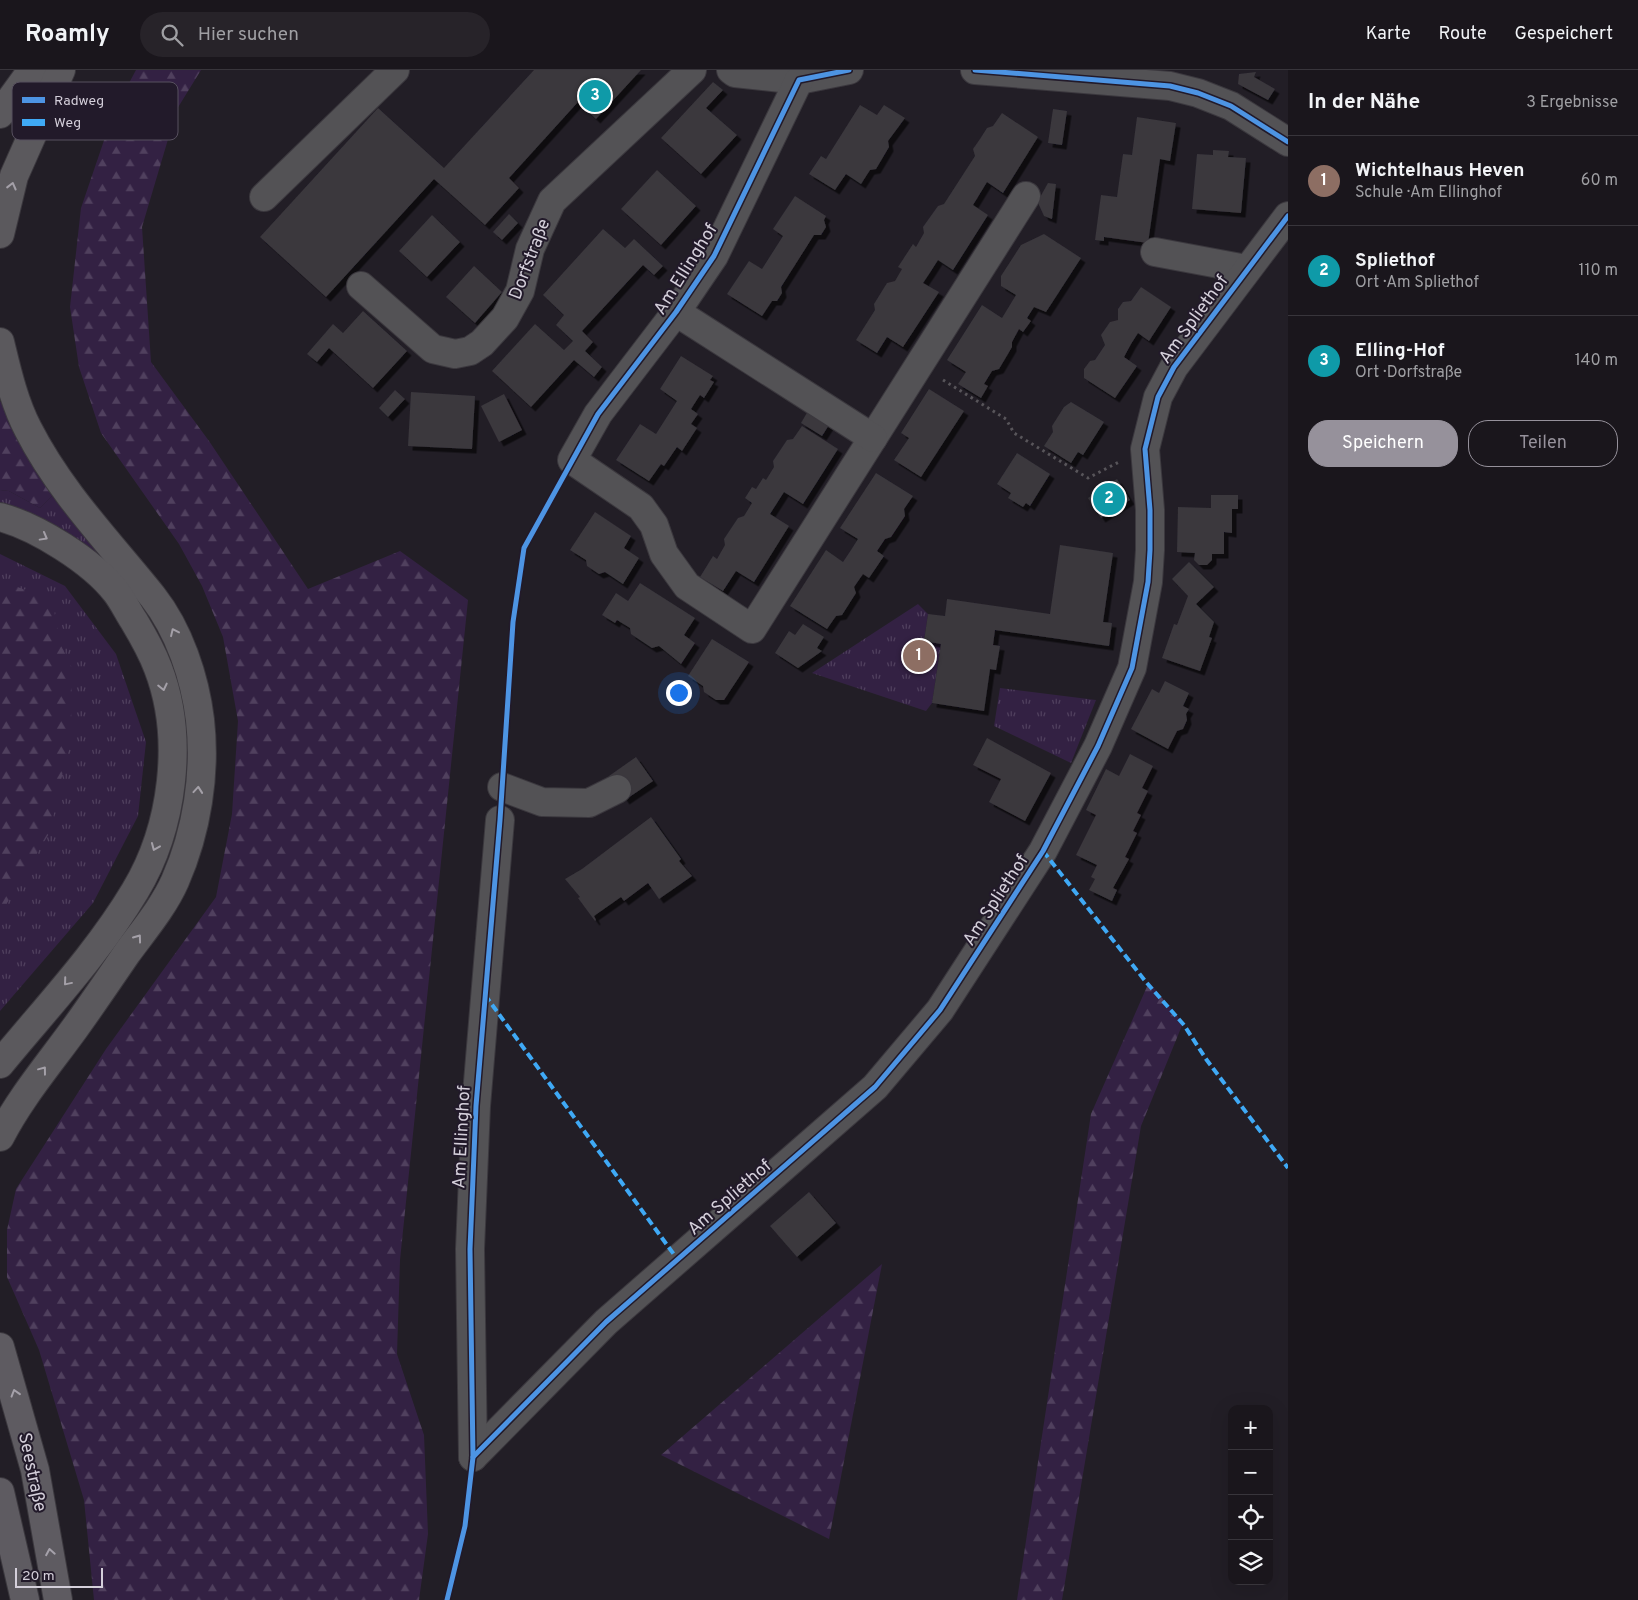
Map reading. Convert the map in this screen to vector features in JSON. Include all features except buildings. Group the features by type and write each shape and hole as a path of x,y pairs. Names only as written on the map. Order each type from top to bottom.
{"highway":[{"path":"23,82 32,70"},
{"path":"56,82 61,70"},
{"path":"0,114 12,98"},
{"path":"0,234 14,176 30,140"},
{"path":"0,342 12,391 27,428 49,467 84,515 163,610 192,679 198,708 202,744 197,803 190,842 174,883 76,1026 7,1115 0,1137"},
{"path":"0,517 18,522 55,543 91,568 116,592 144,638 159,669 170,717 172,760 168,797 158,841 135,890 94,950 0,1064"}],"main road":[{"name":"Seestraße","path":"0,1347 35,1470 58,1600"},
{"name":"Seestraße","path":"0,1492 25,1600"}],"street":[{"path":"264,197 395,70"},
{"name":"Dorfstraße","path":"361,286 433,349 455,354 470,351 482,343 505,318 520,291 530,249 552,201 692,70"},
{"path":"731,70 735,73 799,80 849,70"},
{"path":"975,70 1012,71 1179,88 1230,106 1288,142"},
{"name":"Am Ellinghof","path":"799,80 714,256 676,312 598,414 572,460 642,508 654,525 664,554 687,586 752,629 1026,196"},
{"name":"Am Spliethof","path":"473,1457 606,1322 875,1087 940,1010 1043,851 1098,746 1132,668 1148,582 1150,550 1150,510 1144,449 1158,397 1174,366 1288,216"},
{"path":"1155,252 1246,269"},
{"name":"Am Ellinghof","path":"676,312 873,438"},
{"path":"502,788 542,802 589,803 617,789"},
{"name":"Am Ellinghof","path":"473,1457 470,1249 476,1106 500,820"}],"path":[{"path":"919,364 1006,419 1014,433 1088,478 1144,449"}],"green space":[{"path":"136,70 201,70 178,107 178,82 130,82"},
{"path":"104,140 168,140 142,227 151,362 209,441 308,589 400,551 468,600 400,1260 397,1354 424,1435 428,1534 419,1600 94,1600 84,1500 39,1350 7,1277 7,1230 16,1189 106,1049 216,897 232,814 238,721 223,637 202,586 179,544 101,433 79,367 70,307 81,208"},
{"path":"4,401 54,494 40,508 9,491 0,490 0,402"},
{"path":"0,490 9,491 40,508 54,494 117,566 108,574 0,510"},
{"path":"0,554 65,586 116,654 146,742 138,816 93,903 0,1011"},
{"path":"0,581 52,599 60,643 72,668 71,734 50,832 4,908 0,909"},
{"path":"918,604 928,614 924,641 941,644 932,703 926,711 812,673"},
{"path":"1000,688 1096,700 1071,763 994,726"},
{"path":"1149,982 1183,1023 1141,1126 1062,1600 1017,1600 1091,1114"},
{"path":"882,1264 829,1539 661,1455"}],"marked path":[{"path":"1043,851 1146,982 1184,1025 1206,1059 1288,1168"},
{"path":"485,995 678,1260"}],"cycle path":[{"path":"447,1600 465,1526 473,1457 470,1249 476,1106 500,820 513,622 524,548 598,414 676,312 714,256 799,80 849,70"},
{"path":"975,70 1170,86 1198,93 1231,106 1288,142"},
{"path":"473,1457 606,1322 875,1087 940,1010 1043,851 1098,746 1132,668 1148,582 1150,550 1150,510 1145,449 1158,397 1174,367 1288,216"}],"place":[{"name":"Elling-Hof","path":"595,96"},
{"name":"Spliethof","path":"1109,499"},
{"name":"Wichtelhaus Heven","path":"919,656"}]}
